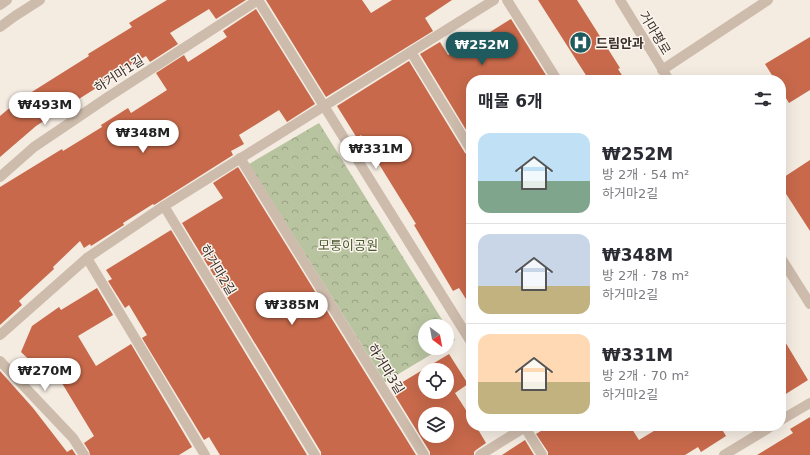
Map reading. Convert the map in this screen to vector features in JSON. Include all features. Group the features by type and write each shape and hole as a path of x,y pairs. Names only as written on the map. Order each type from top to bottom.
{"street":[{"path":"0,5 7,0"},
{"path":"0,27 40,0"},
{"path":"258,0 466,334"},
{"name":"하거마1길","path":"0,177 34,147 108,97 258,0"},
{"path":"0,335 87,258 164,206 494,0"},
{"path":"507,0 554,75"},
{"name":"거마평로","path":"620,0 666,75"},
{"path":"662,70 768,0"},
{"path":"411,52 466,142"},
{"name":"하거마3길","path":"240,158 424,455"},
{"name":"하거마2길","path":"164,206 315,455"},
{"path":"87,258 205,455"},
{"path":"786,266 810,304"},
{"path":"0,361 74,438 84,455"},
{"path":"786,417 810,403"},
{"path":"480,455 517,431"},
{"path":"528,431 542,455"},
{"path":"724,455 764,431"}],"green space":[{"name":"모퉁이공원","path":"319,123 442,319 418,319 418,355 430,355 385,382 249,164"}],"building":[{"path":"167,0 246,0 216,19 209,9 170,33 178,44 150,62 146,56 100,84 101,85 36,126 0,157 0,116 19,100 132,27 129,23"},
{"path":"266,0 362,0 371,13 392,0 452,0 425,18 433,31 326,97"},
{"path":"538,0 577,0 620,68 618,69 622,75 586,75"},
{"path":"256,9 315,104 287,122 279,110 239,135 244,144 231,151 233,155 123,223 124,225 91,246 90,244 84,248 80,241 53,267 54,269 19,301 22,305 0,325 0,187 62,149 63,151 102,127 101,125 128,108 131,113 167,90 156,73 184,55 188,62 227,37 223,31"},
{"path":"511,19 546,75 466,75 466,130 420,54 440,42 448,55 473,40 474,42"},
{"path":"810,37 810,90 789,103 786,98 786,75 772,75 765,64"},
{"path":"409,61 466,154 466,299 459,288 453,291 414,225 416,224 361,135 357,138 337,106"},
{"path":"810,160 810,231 786,194 786,176"},
{"path":"238,167 416,455 321,455 321,452 182,223 223,198 213,183"},
{"path":"171,230 307,455 220,455 209,437 204,440 142,338 147,335 129,305 125,308 108,281 112,279 106,270"},
{"path":"97,288 113,315 78,336 96,366 131,344 192,447 179,455 90,455 84,443 94,436 48,360 41,371 21,352 32,326 59,307 61,310"},
{"path":"786,343 808,380 786,394"},
{"path":"450,355 466,381 466,385 455,393 466,410 466,431 479,431 486,443 474,452 474,455 430,455 430,452 424,443 454,443 454,407 418,407 418,433 391,389 418,373 418,399 454,399 454,363 434,363"},
{"path":"0,371 33,408 67,452 72,449 76,455 0,455"},
{"path":"810,417 810,455 757,455 793,433 790,429"},
{"path":"541,431 633,431 639,440 654,431 723,431 726,436 701,452 698,447 685,455 548,455 548,452 536,434"},
{"path":"525,440 534,455 502,455"}],"place":[{"name":"드림안과","path":"581,43"}]}
